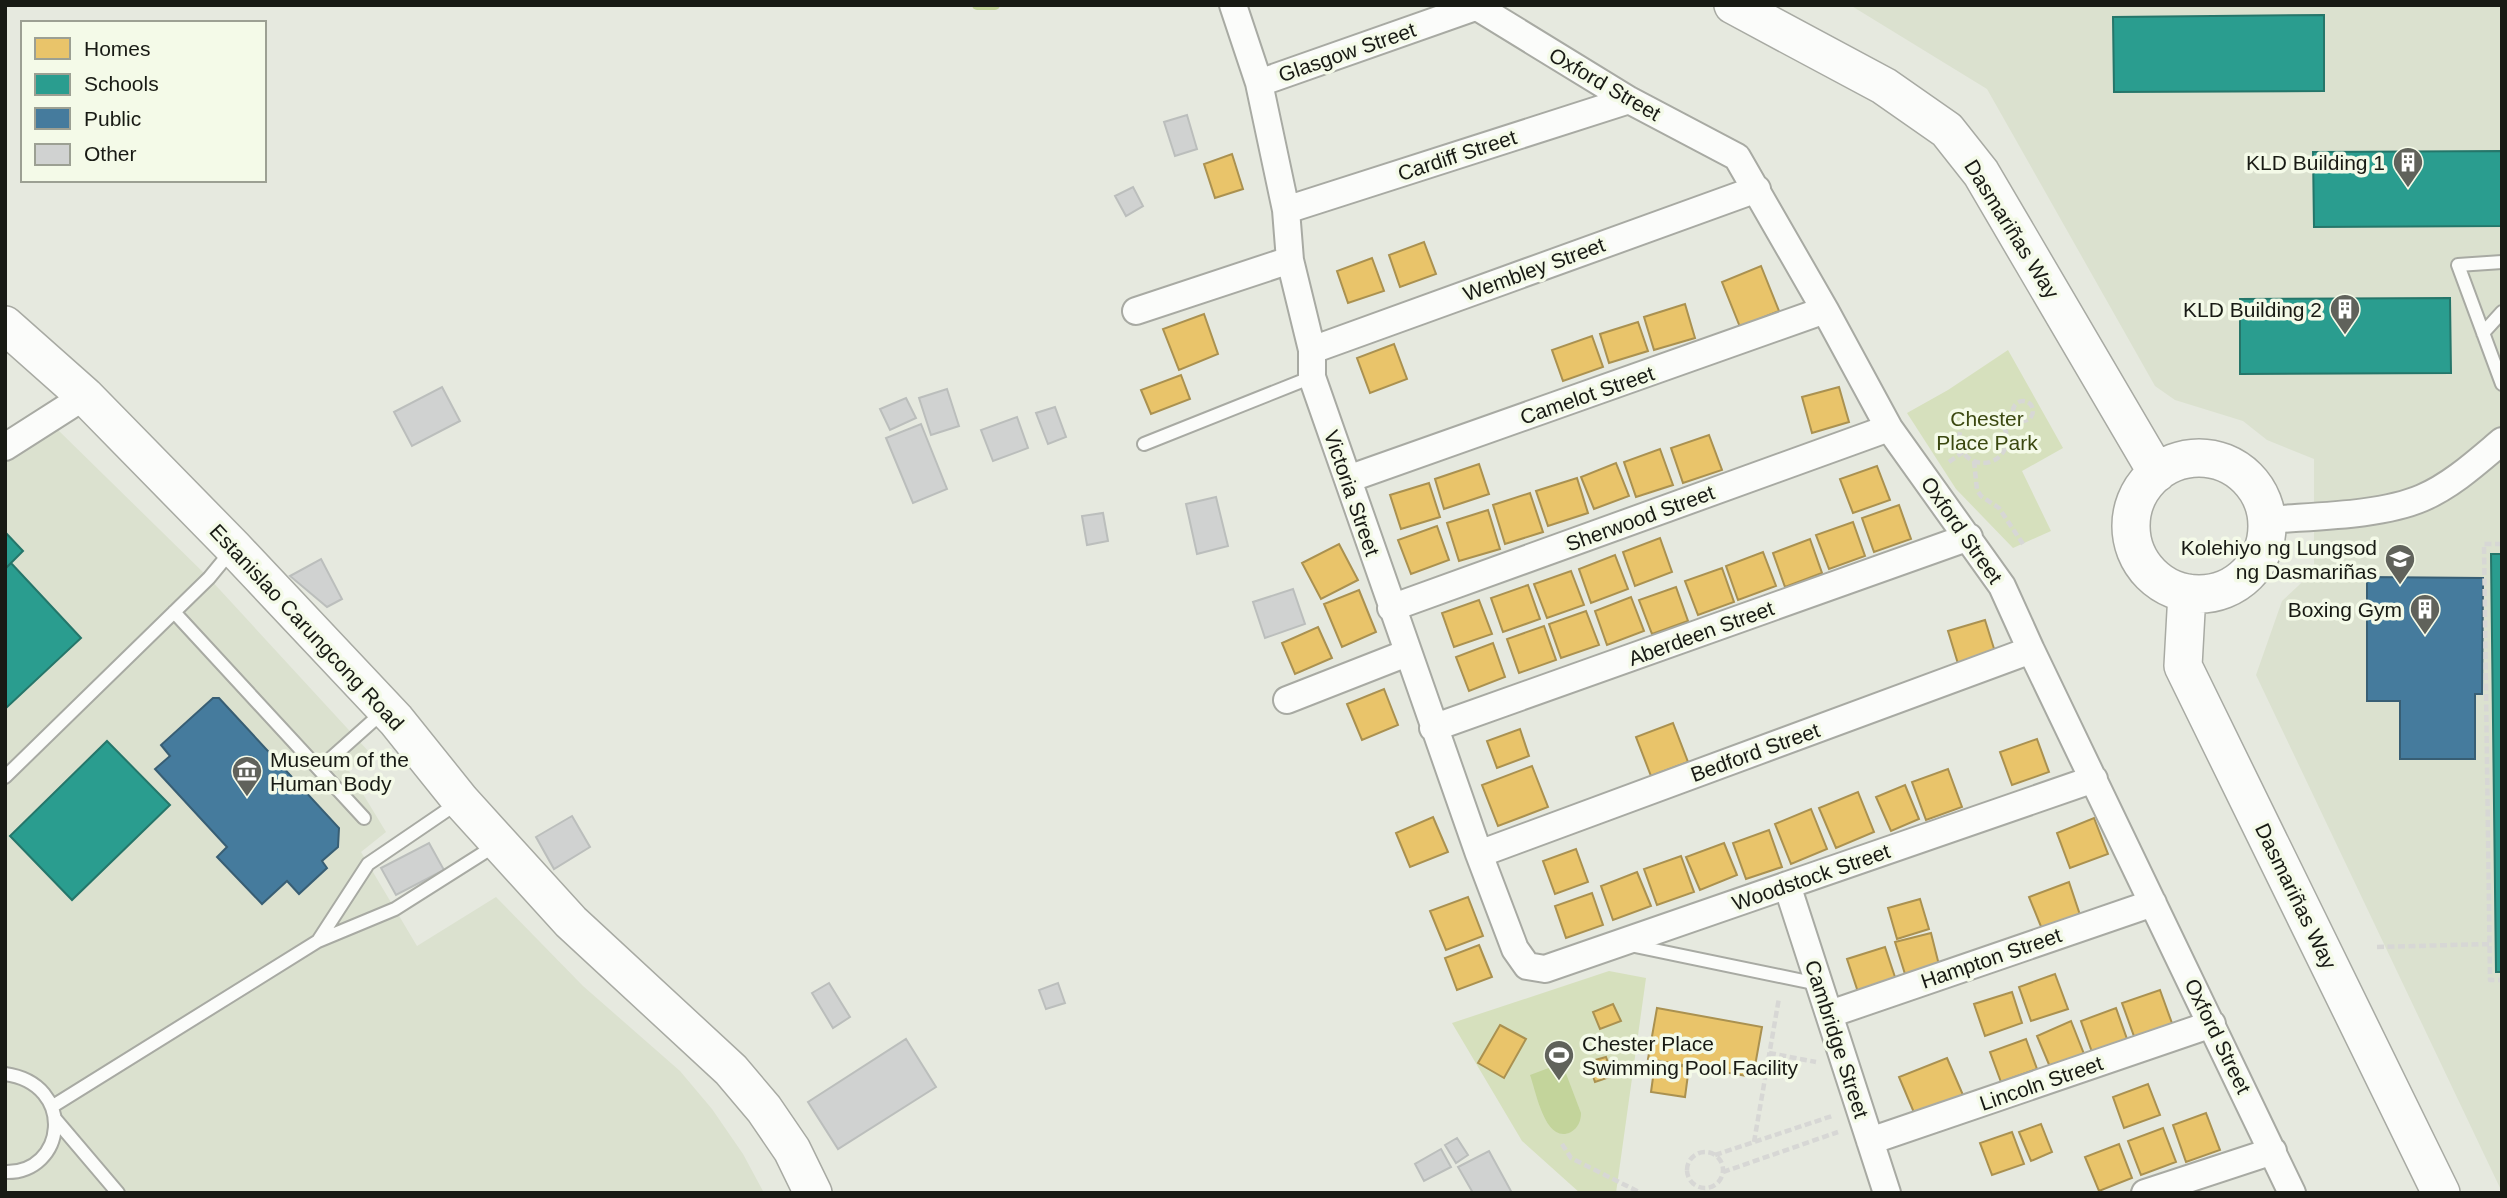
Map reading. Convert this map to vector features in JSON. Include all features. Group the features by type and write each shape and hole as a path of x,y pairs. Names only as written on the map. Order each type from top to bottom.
{"street":[{"name":"Victoria Street","path":"1233,5 1259,83 1286,210 1290,260 1312,350 1312,377 1479,854 1515,949 1527,965"},
{"name":"Dasmariñas Way","path":"1733,5 1884,86 1947,130 1981,173 2157,472"},
{"name":"Glasgow Street","path":"1259,83 1474,6"},
{"name":"Oxford Street","path":"1474,6 1629,100 1737,157 1889,428 2002,586 2292,1193"},
{"name":"Cardiff Street","path":"1286,210 1629,100"},
{"name":"Wembley Street","path":"1312,350 1757,189"},
{"path":"1136,311 1290,260"},
{"name":"Camelot Street","path":"1348,479 1825,310"},
{"name":"Estanislao Carungcong Road","path":"5,325 85,396 234,548 385,710 461,801 571,922 731,1070 764,1109 792,1150 813,1193"},
{"path":"5,447 85,396"},
{"name":"Sherwood Street","path":"1391,608 1889,428"},
{"path":"2267,520 2367,512 2422,498 2465,472 2502,442"},
{"path":"2190,458 2208,458 2242,473 2255,486 2263,502 2267,520 2266,541 2258,560 2245,576 2228,587 2208,593 2188,593 2153,576 2141,560 2133,542 2131,523 2134,504 2143,487 2157,472 2190,458"},
{"name":"Aberdeen Street","path":"1433,728 1969,537"},
{"name":"Dasmariñas Way","path":"2188,593 2183,666 2441,1193"},
{"name":"Bedford Street","path":"1479,854 2031,650"},
{"path":"1287,701 1408,653"},
{"name":"Woodstock Street","path":"1527,965 1545,969 2094,779"},
{"name":"Cambridge Street","path":"1787,885 1830,1014 1859,1135 1887,1193"},
{"name":"Hampton Street","path":"1830,1014 2153,903"},
{"name":"Lincoln Street","path":"1859,1135 2212,1024"},
{"path":"2145,1193 2273,1151"}],"lane":[{"path":"2502,262 2458,265 2502,384"},
{"path":"2483,333 2502,312"},
{"path":"1144,444 1312,377"},
{"path":"5,778 209,578 234,548"},
{"path":"174,612 364,818"},
{"path":"319,769 385,710"},
{"path":"318,942 368,864 461,801"},
{"path":"52,1106 318,942 395,909 499,843"},
{"path":"1620,943 1819,984"},
{"path":"5,1074 34,1082 46,1093 56,1120 55,1134 40,1159 27,1168 5,1172"},
{"path":"56,1120 118,1193"}],"path":[{"path":"2021,402 2031,406 2033,412 2025,421 2019,421 2015,416 2015,405 2021,402"},
{"path":"1977,415 1996,419 2002,425 2006,433 2004,450 1991,461 1974,461 1963,452 1959,444 1959,434 1969,419 1977,415"},
{"path":"2002,425 2015,416"},
{"path":"1974,461 1977,490 1981,496 1999,508 2023,544"},
{"path":"2502,544 2484,544 2490,980 2502,980"},
{"path":"2376,947 2490,944"},
{"path":"1754,1142 1779,998"},
{"path":"1769,1053 1828,1064"},
{"path":"1715,1155 1843,1112"},
{"path":"1723,1171 1859,1135"},
{"path":"1562,1144 1571,1158 1641,1193"},
{"path":"1708,1152 1715,1155 1723,1165 1723,1171 1715,1185 1701,1187 1689,1178 1687,1170 1693,1156 1708,1152"},
{"path":"1691,1193 1695,1184"}],"shaded area":[{"name":"Kolehiyo ng Lungsod ng Dasmariñas","path":"1850,5 2502,5 2502,1192 2256,675 2282,601 2314,571 2314,459 2267,440 2243,421 2175,400 2155,386 1987,89"},
{"path":"57,429 209,578 370,753 349,771 386,832 361,852 417,946 496,897 583,986 680,1071 712,1109 743,1154 764,1193 5,1193 5,460"},
{"path":"1562,1063 1581,1113 1576,1128 1562,1134 1554,1131 1548,1124 1530,1075"}],"green space":[{"name":"Chester Place Park","path":"2008,350 2063,448 2022,471 2051,531 2013,548 1956,489 1907,413 1948,390"},
{"name":"Chester Place Swimming Pool Facility","path":"1609,971 1646,978 1616,1193 1580,1193 1522,1141 1452,1023"}],"building: Homes":[{"path":"1232,154 1243,189 1215,198 1204,164"},
{"path":"1424,242 1436,274 1400,287 1389,255"},
{"path":"1372,258 1384,291 1348,303 1337,271"},
{"path":"1761,266 1779,311 1740,327 1722,282"},
{"path":"1685,304 1695,338 1654,350 1644,317"},
{"path":"1204,314 1218,354 1179,370 1163,329"},
{"path":"1638,322 1648,351 1609,363 1600,334"},
{"path":"1592,336 1603,367 1563,381 1552,350"},
{"path":"1394,344 1407,379 1370,393 1357,358"},
{"path":"1181,375 1190,399 1151,414 1141,390"},
{"path":"1839,387 1849,422 1812,433 1802,397"},
{"path":"1709,435 1722,470 1683,483 1671,448"},
{"path":"1660,449 1673,485 1636,497 1624,462"},
{"path":"1616,463 1629,496 1594,509 1581,477"},
{"path":"1479,464 1489,494 1444,509 1435,479"},
{"path":"1877,466 1890,500 1853,513 1840,479"},
{"path":"1577,478 1588,513 1548,526 1536,491"},
{"path":"1429,483 1440,517 1401,529 1390,495"},
{"path":"1530,493 1543,532 1505,544 1493,505"},
{"path":"1899,505 1911,539 1874,552 1862,518"},
{"path":"1488,510 1500,549 1459,561 1447,523"},
{"path":"1853,522 1865,556 1829,569 1816,535"},
{"path":"1437,526 1449,560 1411,574 1398,540"},
{"path":"1660,538 1672,572 1635,586 1623,552"},
{"path":"1810,539 1822,573 1785,587 1773,553"},
{"path":"1339,544 1358,580 1321,599 1302,563"},
{"path":"1763,552 1776,586 1738,600 1726,566"},
{"path":"1615,555 1628,589 1591,603 1579,569"},
{"path":"1722,568 1734,602 1698,615 1685,581"},
{"path":"1571,571 1584,605 1547,618 1534,584"},
{"path":"1528,585 1540,619 1503,632 1491,598"},
{"path":"1676,587 1688,621 1652,634 1639,600"},
{"path":"1359,590 1376,632 1342,647 1324,604"},
{"path":"1631,597 1644,631 1607,645 1595,611"},
{"path":"1479,600 1492,634 1454,647 1442,613"},
{"path":"1586,611 1599,645 1561,658 1549,624"},
{"path":"1985,620 1996,655 1959,667 1948,631"},
{"path":"1544,626 1556,660 1519,673 1507,639"},
{"path":"1318,627 1332,658 1295,674 1282,643"},
{"path":"1493,643 1505,677 1469,691 1456,657"},
{"path":"1384,689 1398,725 1362,740 1347,704"},
{"path":"1673,723 1688,762 1651,776 1636,737"},
{"path":"1520,729 1529,756 1497,768 1487,741"},
{"path":"2037,739 2049,772 2012,785 2000,752"},
{"path":"1532,766 1548,807 1498,826 1482,785"},
{"path":"1948,769 1962,807 1926,820 1912,782"},
{"path":"1905,785 1919,819 1891,831 1876,797"},
{"path":"1858,792 1874,832 1836,848 1819,808"},
{"path":"1811,809 1827,849 1791,864 1775,824"},
{"path":"1433,817 1448,852 1410,867 1396,833"},
{"path":"2094,818 2108,854 2070,868 2057,833"},
{"path":"1769,830 1782,867 1746,879 1733,843"},
{"path":"1724,843 1737,875 1700,890 1686,857"},
{"path":"1576,849 1588,882 1555,894 1543,861"},
{"path":"1681,856 1694,892 1657,905 1644,869"},
{"path":"1637,872 1651,906 1613,920 1601,886"},
{"path":"2069,882 2080,915 2042,929 2029,897"},
{"path":"1592,893 1603,925 1566,938 1555,906"},
{"path":"1468,897 1483,936 1446,950 1430,911"},
{"path":"1920,899 1929,929 1897,939 1888,908"},
{"path":"1931,933 1939,965 1905,974 1895,942"},
{"path":"1479,945 1492,977 1457,990 1445,958"},
{"path":"1885,947 1896,980 1858,992 1847,959"},
{"path":"2055,974 2068,1009 2031,1021 2019,987"},
{"path":"2160,990 2173,1026 2135,1039 2122,1003"},
{"path":"2012,992 2022,1023 1985,1036 1974,1004"},
{"path":"1613,1004 1621,1021 1600,1029 1593,1012"},
{"path":"1657,1008 1762,1027 1753,1077 1648,1059"},
{"path":"2116,1008 2127,1039 2092,1052 2081,1021"},
{"path":"2071,1021 2084,1054 2050,1067 2037,1036"},
{"path":"1500,1025 1526,1039 1504,1078 1478,1063"},
{"path":"2026,1039 2037,1069 2001,1082 1990,1052"},
{"path":"1606,1057 1613,1076 1595,1082 1588,1062"},
{"path":"1947,1058 1963,1095 1915,1115 1899,1077"},
{"path":"1655,1063 1689,1067 1685,1097 1651,1092"},
{"path":"2148,1084 2160,1115 2124,1128 2113,1097"},
{"path":"2206,1113 2220,1150 2186,1162 2173,1125"},
{"path":"2041,1124 2052,1152 2031,1161 2019,1132"},
{"path":"2163,1128 2176,1162 2141,1175 2128,1141"},
{"path":"2012,1132 2024,1164 1992,1175 1980,1143"},
{"path":"2119,1144 2132,1178 2099,1191 2085,1157"}],"building: Schools":[{"path":"2324,15 2324,91 2114,92 2113,17"},
{"name":"KLD Building 1","path":"2502,151 2502,226 2314,227 2313,152"},
{"name":"KLD Building 2","path":"2450,298 2451,373 2240,374 2240,299"},
{"path":"5,532 23,551 5,569"},
{"path":"2491,554 2502,554 2502,972 2496,972"},
{"path":"11,563 81,638 5,709 5,569"},
{"path":"107,741 170,805 72,900 10,836"}],"building: Public":[{"name":"Boxing Gym","path":"2367,577 2483,578 2482,694 2475,694 2475,759 2400,759 2400,701 2367,701"},
{"name":"Museum of the Human Body","path":"213,698 219,698 339,828 338,847 322,861 327,868 299,894 287,881 262,904 217,857 227,847 155,769 170,756 161,745"}],"building: Other":[{"path":"1187,115 1197,149 1175,156 1164,122"},
{"path":"1133,187 1143,206 1126,216 1115,196"},
{"path":"442,387 460,421 412,446 394,412"},
{"path":"947,389 959,426 931,435 919,398"},
{"path":"906,398 916,418 890,430 880,409"},
{"path":"1055,407 1066,437 1048,444 1036,413"},
{"path":"1017,417 1028,448 993,461 981,430"},
{"path":"921,424 947,489 913,503 886,438"},
{"path":"1216,497 1228,546 1197,554 1186,504"},
{"path":"1103,513 1108,541 1087,545 1082,516"},
{"path":"321,559 342,599 327,607 290,576"},
{"path":"1293,589 1305,624 1265,638 1253,602"},
{"path":"572,816 590,847 554,869 536,837"},
{"path":"429,843 444,870 396,895 381,868"},
{"path":"829,983 850,1017 833,1028 812,993"},
{"path":"1058,983 1065,1003 1046,1009 1039,990"},
{"path":"906,1039 936,1087 838,1149 808,1102"},
{"path":"1457,1138 1468,1155 1456,1163 1445,1145"},
{"path":"1441,1149 1451,1167 1424,1181 1415,1164"},
{"path":"1489,1151 1512,1193 1473,1193 1458,1167"}],"waterway":[{"path":"977,5 995,5"}],"place":[{"name":"KLD Building 1","path":"2408,189"},
{"name":"KLD Building 2","path":"2345,336"},
{"name":"Kolehiyo ng Lungsod ng Dasmariñas","path":"2400,586"},
{"name":"Boxing Gym","path":"2425,636"},
{"name":"Museum of the Human Body","path":"247,798"},
{"name":"Chester Place Swimming Pool Facility","path":"1559,1082"}]}
